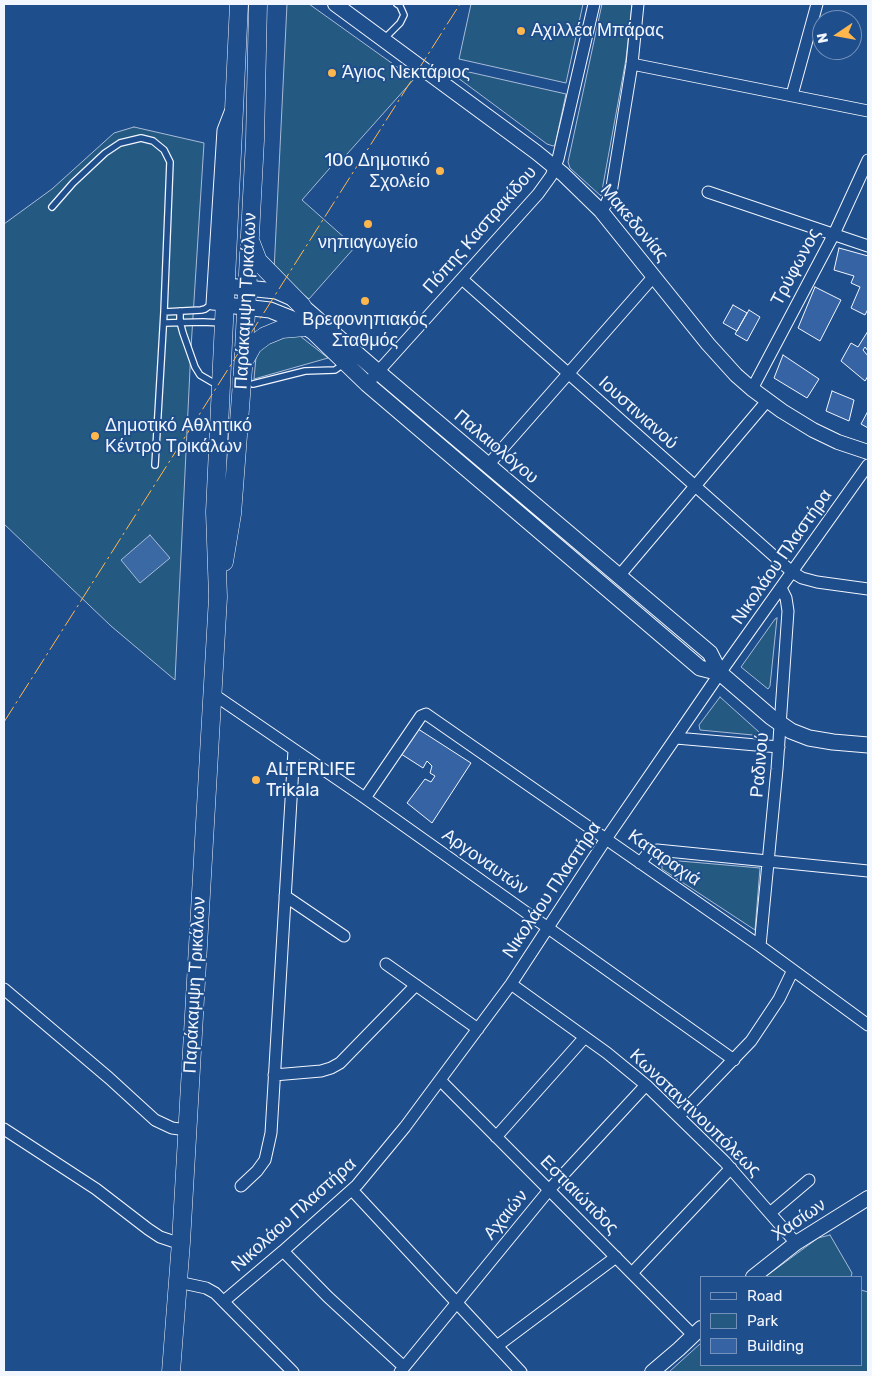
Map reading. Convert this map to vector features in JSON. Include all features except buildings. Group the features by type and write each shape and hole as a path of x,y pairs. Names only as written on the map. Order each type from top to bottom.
{"main road":[{"name":"Παράκαμψη Τρικάλων","path":"171,1372 181,1242 218,597 215,512 225,323 219,304 236,96 240,4"},
{"name":"Παράκαμψη Τρικάλων","path":"218,597 232,514 250,237 261,8"},
{"path":"250,237 258,261 302,306"},
{"name":"Παλαιολόγου","path":"220,286 276,291 292,298 710,653 720,673 780,724 797,734 816,740 868,745"},
{"name":"Παλαιολόγου","path":"219,304 270,310 295,320 306,327 368,384 700,668 720,673"},
{"path":"242,369 250,348 262,338 282,329 306,327"}],"street":[{"name":"Μακεδονίας","path":"335,4 555,167 601,211 727,365 752,389 767,401 814,430 838,442 868,452"},
{"name":"Μακεδονίας","path":"347,4 360,23"},
{"name":"Πόπης Καστρακίδου","path":"368,384 538,194 555,167 594,4"},
{"path":"601,211 611,193 632,64 638,4"},
{"path":"792,95 816,4"},
{"path":"632,64 868,111"},
{"name":"Τρύφωνος","path":"752,389 834,234 868,160"},
{"path":"708,192 868,246"},
{"path":"488,465 654,276"},
{"name":"Ιουστινιανού","path":"462,279 792,572 802,578 817,582 868,589"},
{"path":"619,576 767,401"},
{"name":"Νικολάου Πλαστήρα","path":"224,1301 284,1251 352,1190 386,1150 440,1080 511,984 606,839 720,673 868,464"},
{"name":"Ραδινού","path":"760,946 779,747 788,611 786,598 781,588"},
{"name":"Αργοναυτών","path":"213,694 365,798 734,1060"},
{"name":"Καταραχιά","path":"365,798 421,716 426,714 760,946 868,1025"},
{"path":"676,738 779,747"},
{"path":"241,1186 257,1171 266,1157 271,1133 294,750"},
{"path":"640,863 647,854 656,850 868,870"},
{"path":"285,896 344,936"},
{"path":"386,964 478,1029"},
{"path":"679,1116 734,1060 760,1030 779,999 793,970"},
{"name":"Κωνσταντινουπόλεως","path":"511,984 625,1066 646,1085 731,1168 796,1243"},
{"path":"274,1076 331,1068 340,1063 416,985"},
{"path":"4,989 109,1078 155,1120 172,1128 187,1130"},
{"path":"496,1137 585,1037"},
{"name":"Εστιαιώτιδος","path":"440,1080 632,1273 697,1331"},
{"name":"Αχαιών","path":"402,1370 549,1190 646,1085"},
{"path":"4,1128 96,1189 160,1237 181,1242"},
{"path":"632,1273 731,1168"},
{"path":"770,1213 810,1180"},
{"path":"352,1190 521,1372"},
{"name":"Χασίων","path":"753,1276 796,1243 868,1198"},
{"path":"284,1251 402,1370"},
{"path":"497,1346 616,1257"},
{"path":"178,1282 206,1288 224,1301 293,1372"},
{"path":"652,1372 697,1331"}],"lane":[{"path":"382,40 400,23 404,15 397,4"},
{"path":"52,207 92,165 120,143 141,138 153,141 164,150 170,162 156,465"},
{"path":"164,312 201,310 219,304"},
{"path":"180,311 180,322 195,367 200,375 212,382"},
{"path":"164,323 225,323"},
{"path":"253,384 305,371 335,370 345,363"}],"green space":[{"path":"287,4 309,4 414,79 339,163 336,161 302,200 355,247 309,299 274,271"},
{"name":"Αχιλλέα Μπάρας","path":"471,4 583,4 566,83 459,59"},
{"path":"602,4 632,4 626,59 601,196 570,168 568,162"},
{"path":"460,70 566,94 555,145 547,144 458,78"},
{"name":"Δημοτικό Αθλητικό Κέντρο Τρικάλων","path":"134,127 204,143 191,348 175,680 111,626 4,524 4,224 52,189 114,133"},
{"path":"274,336 300,336 328,358 254,379 256,357 259,350"},
{"path":"777,618 770,686 768,689 741,667"},
{"path":"720,697 760,734 700,730 699,725"},
{"path":"668,860 760,868 755,930 662,869 662,863"},
{"path":"830,1235 852,1273 851,1276 766,1276 818,1238"},
{"path":"862,1290 868,1292 868,1372 669,1372 700,1344 700,1366 862,1366"}],"shaded area":[{"path":"150,535 170,558 140,583 121,560"}],"power":[{"path":"4,722 460,4"}],"place":[{"name":"Αχιλλέα Μπάρας","path":"521,31"},
{"name":"Άγιος Νεκτάριος","path":"332,73"},
{"name":"10ο Δημοτικό Σχολείο","path":"440,171"},
{"name":"νηπιαγωγείο","path":"368,224"},
{"name":"Βρεφονηπιακός Σταθμός","path":"365,301"},
{"name":"Δημοτικό Αθλητικό Κέντρο Τρικάλων","path":"95,436"},
{"name":"ALTERLIFE Trikala","path":"256,780"}]}
